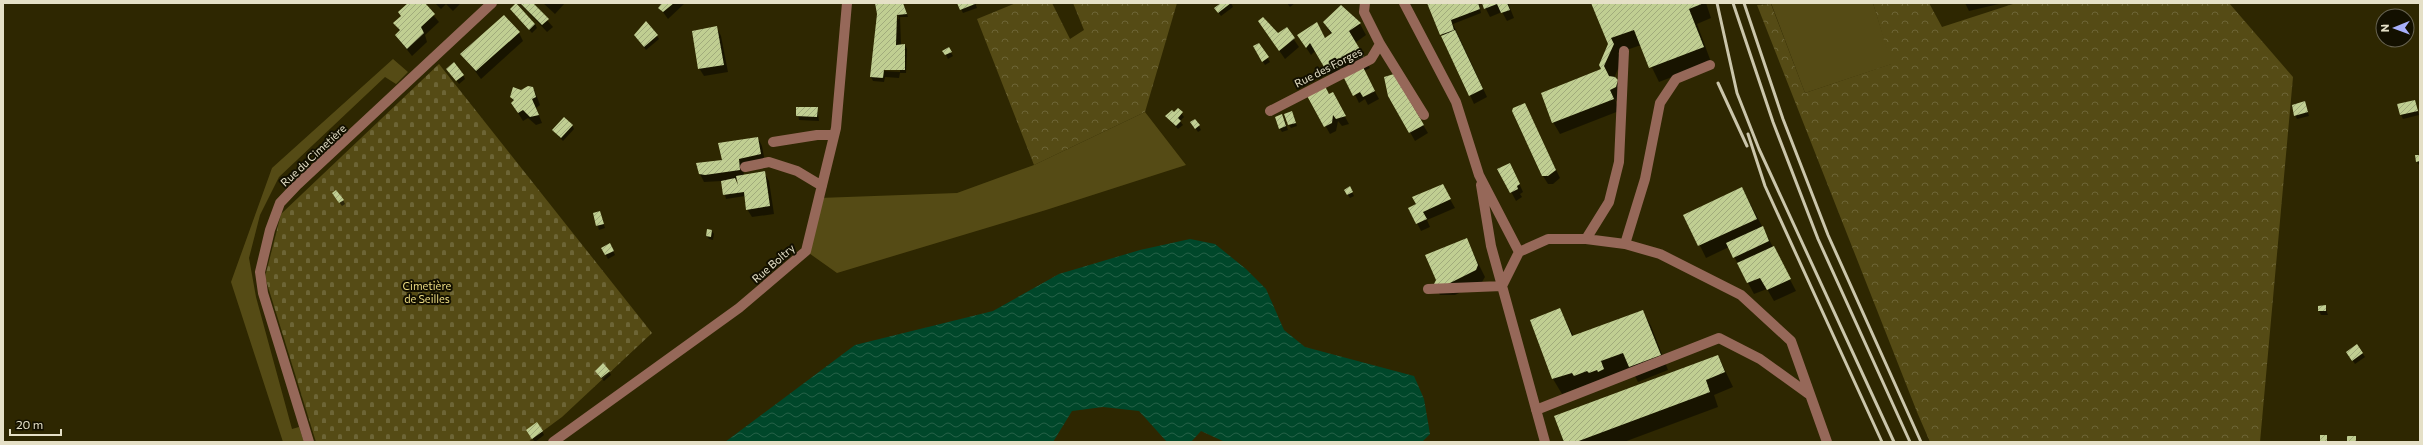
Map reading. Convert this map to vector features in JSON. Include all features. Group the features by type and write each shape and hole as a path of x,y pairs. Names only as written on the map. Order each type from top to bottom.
{"street":[{"name":"Rue du Cimetière","path":"309,442 263,293 260,272 270,230 280,203 297,185 492,3"},
{"name":"Rue Boltry","path":"553,442 739,308 806,251 834,136 846,3"},
{"path":"1365,3 1364,12 1380,44 1424,115"},
{"path":"1404,3 1456,102 1480,175 1492,246 1545,442"},
{"name":"Rue des Forges","path":"1270,111 1371,59 1380,44"},
{"path":"1586,239 1609,202 1619,162 1624,51"},
{"path":"1625,244 1644,179 1660,104 1676,79 1710,66"},
{"path":"773,142 817,135 834,136"},
{"path":"745,167 769,162 797,171 822,186"},
{"path":"1480,175 1519,252"},
{"path":"1502,286 1519,252 1548,239 1586,239 1625,244 1660,254 1741,295 1791,341 1827,442"},
{"path":"1428,289 1502,286"},
{"path":"1536,410 1719,338 1760,359 1810,394"}],"green space":[{"path":"1016,3 1052,3 1070,39 1084,30 1073,3 1177,3 1145,112 1034,165 977,19"},
{"path":"1771,3 1873,3 1892,64 1805,93"},
{"path":"1873,3 1929,3 1942,27 2016,3 2229,3 2293,77 2260,442 1930,442 1757,5 1771,4 1805,93 1891,64"},
{"path":"393,59 408,72 396,84 385,77 279,177 260,215 249,258 256,297 292,429 299,427 304,442 283,442 231,282 272,168"},
{"name":"Cimetière de Seilles","path":"439,64 652,333 562,417 528,442 316,442 265,277 281,214"},
{"path":"1145,112 1186,165 1046,210 837,273 806,251 819,198 957,193 1034,165"}],"water":[{"path":"1190,239 1215,244 1246,269 1266,289 1284,330 1305,347 1414,376 1424,399 1430,434 1422,442 1225,442 1201,431 1191,442 1167,442 1139,411 1103,407 1072,411 1053,442 725,442 855,345 993,311 1059,274 1140,250"}],"building":[{"path":"408,3 425,3 435,14 421,27 424,33 407,49 395,35 400,30 393,23 401,16 398,12"},
{"path":"516,3 535,24 529,30 510,9"},
{"path":"520,3 533,3 549,19 542,25"},
{"path":"662,3 674,3 663,12 658,8"},
{"path":"875,3 903,3 907,14 897,15 896,45 905,44 905,70 884,70 883,78 870,77 877,14"},
{"path":"957,3 975,3 975,4 960,10"},
{"path":"1221,3 1231,3 1218,13 1214,8"},
{"path":"1427,3 1478,3 1480,9 1451,20 1454,30 1440,35"},
{"path":"1482,3 1507,3 1510,10 1501,13 1497,4 1484,9"},
{"path":"1591,3 1704,3 1689,9 1704,47 1649,68 1634,30 1611,38 1614,44 1604,66 1609,76 1615,77 1618,80 1616,87 1610,90 1614,99 1552,123 1541,93 1601,69 1599,65 1608,44"},
{"path":"1341,5 1361,23 1349,31 1364,56 1327,72 1310,43 1306,48 1297,35 1317,22 1325,38 1332,33 1323,22"},
{"path":"504,15 520,32 476,71 460,54"},
{"path":"1263,17 1278,33 1287,27 1295,38 1279,51 1258,21"},
{"path":"646,21 658,35 644,47 634,35"},
{"path":"717,26 724,65 698,69 692,31"},
{"path":"1455,30 1483,89 1469,96 1441,36"},
{"path":"1259,43 1269,57 1262,62 1253,46"},
{"path":"949,47 952,52 945,55 942,51"},
{"path":"454,62 464,75 456,81 446,69"},
{"path":"1363,67 1375,91 1363,97 1360,92 1353,96 1343,76"},
{"path":"1394,74 1424,125 1409,133 1388,96 1384,77"},
{"path":"1324,84 1329,94 1333,92 1346,116 1336,119 1333,115 1332,123 1324,127 1306,94"},
{"path":"528,86 533,87 536,97 532,99 539,115 530,117 523,110 518,113 511,103 514,100 510,97 513,87 521,90"},
{"path":"2415,100 2418,111 2400,115 2397,104"},
{"path":"2305,101 2308,112 2294,116 2292,105"},
{"path":"1525,103 1556,170 1548,176 1542,176 1512,111 1513,108"},
{"path":"796,107 818,107 817,117 796,116"},
{"path":"1178,108 1183,112 1178,118 1181,121 1176,126 1165,116 1172,110 1174,112"},
{"path":"1292,111 1296,123 1288,125 1284,114"},
{"path":"1282,114 1286,126 1279,129 1275,117"},
{"path":"564,117 573,125 561,138 552,130"},
{"path":"1195,119 1200,125 1195,129 1190,122"},
{"path":"758,137 761,154 739,159 740,170 705,175 699,174 696,163 722,160 718,143"},
{"path":"2415,155 2420,155 2420,161 2416,162"},
{"path":"1510,163 1520,184 1517,186 1518,189 1510,193 1497,169"},
{"path":"765,171 770,206 746,210 744,192 723,195 721,181 735,178 738,185 736,176"},
{"path":"1443,184 1451,199 1423,212 1427,219 1416,224 1408,208 1416,204 1412,197"},
{"path":"1350,186 1353,192 1347,195 1344,190"},
{"path":"1742,187 1757,219 1698,246 1683,215"},
{"path":"336,190 344,200 339,203 332,193"},
{"path":"600,211 604,224 596,226 593,213"},
{"path":"1763,226 1769,241 1733,258 1726,243"},
{"path":"707,229 712,230 711,237 706,236"},
{"path":"1467,238 1478,265 1476,270 1448,284 1434,284 1436,280 1425,255"},
{"path":"610,243 614,251 605,255 601,248"},
{"path":"1774,246 1791,279 1767,290 1760,278 1747,283 1737,263"},
{"path":"2326,305 2326,311 2318,311 2318,306"},
{"path":"1560,308 1572,336 1643,310 1661,355 1629,367 1623,353 1601,361 1604,369 1598,372 1597,370 1589,373 1587,371 1574,376 1572,373 1552,379 1530,320"},
{"path":"2357,344 2363,353 2352,361 2346,352"},
{"path":"1718,355 1725,372 1706,380 1710,392 1576,442 1564,442 1554,416"},
{"path":"603,363 610,371 601,378 595,371"},
{"path":"537,422 543,431 532,439 526,430"},
{"path":"2320,435 2327,435 2327,442 2320,442"},
{"path":"2347,436 2356,436 2356,442 2347,442"}],"railway":[{"path":"1717,3 1737,93 1759,149 1894,442"},
{"path":"1733,3 1773,122 1818,239 1910,442"},
{"path":"1744,3 1783,119 1828,235 1921,442"},
{"path":"1718,83 1747,146"},
{"path":"1748,134 1765,186 1882,442"}]}
